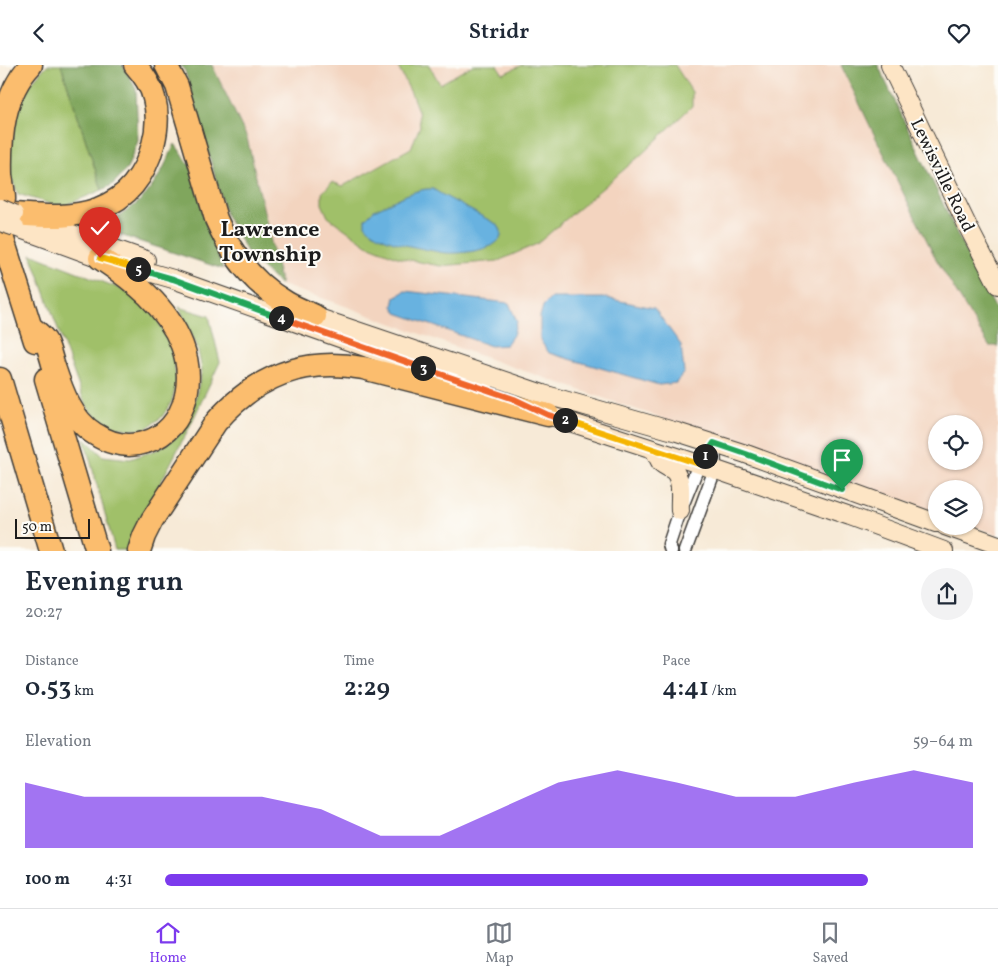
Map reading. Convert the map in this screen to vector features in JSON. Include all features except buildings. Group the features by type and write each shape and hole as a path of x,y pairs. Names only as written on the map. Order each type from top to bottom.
{"highway":[{"path":"31,65 17,82 8,104 3,129 1,151 4,198 3,219 30,326 96,551"},
{"path":"3,219 45,216 65,231 126,192 141,172 149,157 156,124 155,105 150,86 136,65"},
{"path":"166,65 177,86 222,235 243,267 257,281 288,303 315,316"},
{"path":"30,326 45,341 66,397 79,420 90,430 108,441 132,445 145,443 167,431 180,413 188,387 186,358 182,344 168,320 151,298 135,283 100,258"},
{"path":"139,551 152,520 216,421 243,394 276,375 294,369 332,364 358,367 548,415"},
{"path":"0,379 51,551"}],"main road":[{"name":"Lewisville Road","path":"890,65 998,285"},
{"path":"65,231 100,258 173,279 514,399 548,415 850,516 944,551"},
{"path":"65,231 258,300 315,316 543,394 714,443 928,520"},
{"path":"654,449 662,463 675,473 679,481 680,511"},
{"path":"970,535 998,545"}],"street":[{"path":"685,551 714,443"},
{"path":"671,551 669,544 680,511 707,467"}],"shaded area":[{"path":"180,65 878,65 968,257 998,313 998,535 983,529 983,480 928,480 928,510 792,460 676,423 281,285 250,257 193,100 185,71"}],"green space":[{"path":"48,65 61,65 102,190 61,207 18,194 7,167 18,109 28,87"},
{"path":"61,65 121,65 136,89 138,141 127,169 112,185 102,190"},
{"path":"180,65 212,65 247,138 281,285 250,257 226,215 185,71"},
{"path":"397,65 429,65 440,84 473,65 497,65 503,74 522,65 675,65 692,92 692,106 641,155 537,244 498,261 440,266 400,258 367,245 328,217 322,204 322,193 332,182 343,186 411,148 420,126 418,111"},
{"path":"841,65 878,65 968,257 998,313 998,346 989,346 936,259"},
{"path":"175,144 192,168 206,224 223,269 96,227 127,211 146,195 167,162"},
{"path":"31,254 134,294 157,318 173,350 176,382 172,401 162,417 144,430 110,426 92,414 84,401"},
{"path":"179,307 209,316 220,362 189,428 140,522 130,550 115,550 84,438 103,456 130,459 159,449 180,434 192,414 202,370 197,346"}],"water":[{"path":"426,189 433,189 498,225 501,233 499,240 493,245 474,251 443,253 404,245 386,239 370,231 365,225 365,219 374,210 406,195"},
{"path":"405,291 509,303 517,322 513,335 506,345 491,346 397,313 393,306 395,297"},
{"path":"551,298 606,298 654,308 681,345 684,372 676,383 659,385 549,353 540,340 540,317 543,306"}],"district":[{"name":"Lawrence Township","path":"270,241"}],"route":[{"path":"100,258 173,279 514,399 548,415 688,461 699,464 714,443 842,490"}]}
